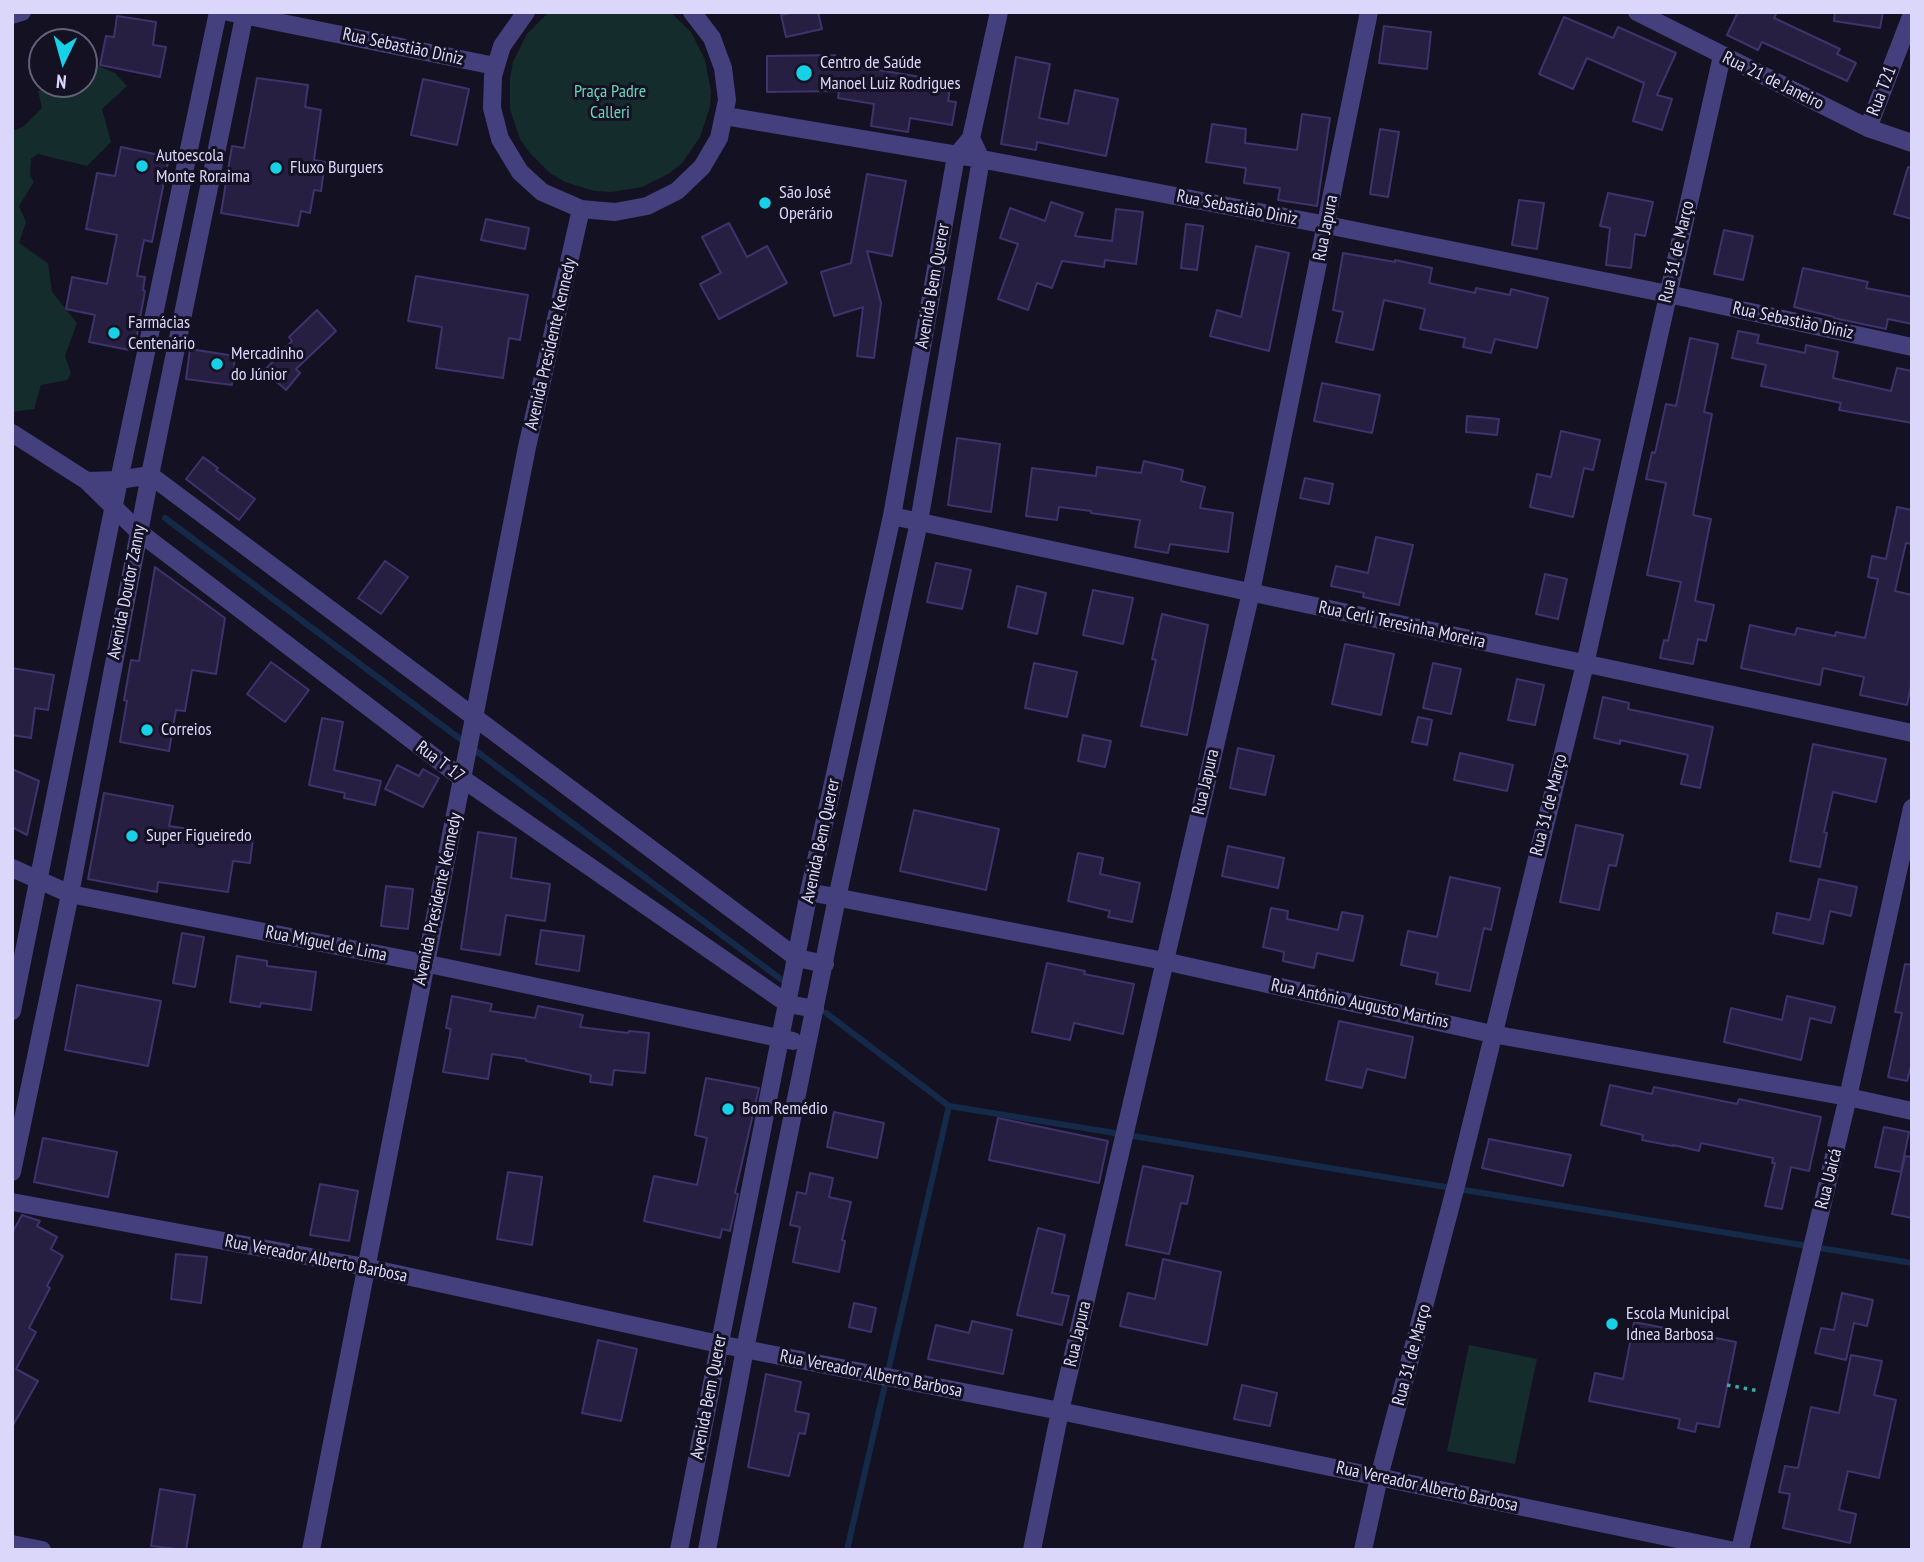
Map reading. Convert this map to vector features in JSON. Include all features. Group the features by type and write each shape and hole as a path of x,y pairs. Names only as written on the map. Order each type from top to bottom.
{"street":[{"path":"12,15 22,12"},
{"name":"Avenida Doutor Zanny","path":"12,1011 113,509 218,12"},
{"path":"526,12 507,36 495,66 491,87 492,108 500,139 520,172 542,192 581,209 606,212 647,206 677,191 709,158 719,138 725,116 726,84 712,38 692,12"},
{"name":"Avenida Bem Querer","path":"679,1550 810,892 892,516 956,156 971,138 999,12"},
{"name":"Rua Japura","path":"1032,1550 1060,1411 1251,592 1369,12"},
{"name":"Rua 21 de Janeiro","path":"1637,12 1868,128 1912,143"},
{"name":"Avenida Doutor Zanny","path":"12,1172 69,894 239,13"},
{"name":"Rua Sebastião Diniz","path":"239,13 495,66"},
{"name":"Rua T21","path":"1868,128 1912,14"},
{"name":"Rua 31 de Março","path":"1363,1550 1379,1477 1458,1178 1585,664 1722,56"},
{"name":"Rua Sebastião Diniz","path":"725,116 981,159 1327,225 1912,347"},
{"path":"971,138 981,159"},
{"name":"Avenida Bem Querer","path":"708,1550 745,1349 837,898 919,522 981,159"},
{"name":"Avenida Presidente Kennedy","path":"311,1550 424,963 476,719 527,447 581,209"},
{"name":"Rua T 17","path":"12,433 87,481 139,532 463,779 788,1004 815,1009"},
{"path":"87,481 150,475 797,958 825,964"},
{"name":"Rua Cerli Teresinha Moreira","path":"892,516 1912,733"},
{"name":"Rua Uaicá","path":"1740,1550 1849,1097 1912,808"},
{"name":"Rua Miguel de Lima","path":"12,868 69,894 424,963 808,1044"},
{"name":"Rua Antônio Augusto Martins","path":"810,892 1164,961 1492,1034 1849,1097 1912,1111"},
{"name":"Rua Vereador Alberto Barbosa","path":"12,1202 365,1267 719,1344 1060,1411 1730,1550"},
{"path":"12,1544 42,1550"}],"path":[{"path":"1727,1385 1777,1395"}],"green space":[{"name":"Praça Padre Calleri","path":"549,12 670,12 691,32 705,60 711,91 710,107 700,137 682,163 670,173 642,187 611,192 595,191 565,182 551,174 529,152 520,139 510,109 510,78 513,62 527,34"},
{"path":"98,66 115,73 127,86 102,109 111,142 87,166 38,154 31,159 30,175 34,182 19,206 26,222 19,243 48,263 52,292 77,323 65,356 71,373 67,380 41,385 34,409 12,412 12,131 23,127 42,108 40,98 98,98"},
{"path":"1469,1345 1537,1359 1515,1464 1447,1451"}],"building":[{"path":"818,12 822,29 786,37 781,15"},
{"path":"1738,12 1777,12 1774,18 1840,49 1837,54 1856,63 1847,81 1762,42 1758,50 1727,35"},
{"path":"1835,12 1883,12 1880,28 1834,21"},
{"path":"117,16 156,22 153,45 166,47 160,77 100,65 106,36 114,37"},
{"path":"1564,17 1613,38 1618,27 1676,53 1657,95 1672,99 1662,130 1633,121 1644,83 1587,58 1573,89 1539,74"},
{"path":"1384,26 1431,32 1427,69 1379,63"},
{"path":"835,55 836,63 951,82 948,101 956,102 952,125 910,118 908,132 871,126 874,104 838,98 839,91 767,92 767,56"},
{"path":"1016,57 1050,64 1039,118 1068,124 1075,90 1118,99 1106,156 1037,142 1036,150 1001,144"},
{"path":"257,78 308,85 305,107 321,110 314,160 325,162 321,191 314,190 310,213 301,211 298,226 221,213 232,146 244,148"},
{"path":"423,79 469,89 457,145 411,135"},
{"path":"1302,114 1330,118 1317,206 1278,200 1280,188 1244,183 1246,168 1206,162 1212,124 1246,129 1245,143 1297,150"},
{"path":"1380,129 1399,132 1388,197 1370,194"},
{"path":"121,147 169,157 152,242 144,240 137,276 145,277 145,291 134,351 89,342 95,315 66,309 72,277 107,284 117,235 86,229 97,173 115,176"},
{"path":"1908,167 1912,168 1912,219 1894,214"},
{"path":"867,174 906,181 892,256 867,251 881,303 874,358 857,356 863,307 834,316 821,272 851,263"},
{"path":"1608,193 1653,202 1645,236 1635,234 1631,268 1606,265 1610,228 1600,226"},
{"path":"1519,200 1544,203 1537,249 1512,245"},
{"path":"1051,202 1083,213 1075,236 1112,241 1116,209 1143,212 1136,264 1105,260 1104,267 1062,261 1052,288 1037,283 1028,310 998,299 1018,244 1000,238 1010,208 1045,221"},
{"path":"486,219 529,228 525,249 481,240"},
{"path":"729,223 747,257 767,246 787,283 719,319 700,284 721,273 702,237"},
{"path":"1186,224 1203,226 1197,270 1181,268"},
{"path":"1724,230 1753,236 1743,280 1714,274"},
{"path":"1256,246 1289,253 1269,351 1210,336 1217,310 1241,317"},
{"path":"1343,253 1432,268 1429,283 1475,293 1476,288 1510,295 1511,289 1548,298 1537,348 1495,339 1491,353 1463,347 1465,338 1420,329 1425,309 1384,300 1373,350 1336,342 1343,312 1333,310"},
{"path":"1803,268 1868,282 1866,288 1912,297 1912,324 1888,319 1886,329 1794,307"},
{"path":"416,276 528,295 520,340 509,338 503,378 436,368 442,327 408,321"},
{"path":"317,310 336,331 296,369 300,373 286,390 264,371 292,341 289,337"},
{"path":"1738,331 1759,335 1757,343 1805,353 1806,345 1838,352 1833,378 1891,391 1897,368 1912,371 1912,423 1839,410 1841,403 1761,386 1766,365 1732,358"},
{"path":"1690,338 1718,344 1704,412 1712,414 1693,515 1711,519 1695,601 1714,605 1706,641 1698,639 1693,664 1660,658 1664,640 1668,641 1681,582 1647,575 1666,483 1646,479 1666,404 1676,406"},
{"name":"Mercadinho do Júnior","path":"190,349 235,356 232,385 186,379"},
{"path":"1322,383 1380,395 1372,433 1314,421"},
{"path":"1467,416 1499,419 1497,435 1466,432"},
{"path":"1561,431 1600,440 1593,470 1584,468 1573,517 1530,507 1537,474 1551,477"},
{"path":"957,438 1000,444 991,512 948,505"},
{"path":"203,457 255,499 239,520 186,479"},
{"path":"1144,461 1183,470 1181,481 1205,487 1200,508 1233,513 1228,552 1170,544 1168,553 1135,547 1140,520 1091,511 1059,507 1057,520 1026,516 1032,468 1096,476 1097,467 1141,473"},
{"path":"1305,478 1333,484 1329,504 1300,498"},
{"path":"1897,507 1912,510 1912,544 1906,543 1895,591 1912,595 1912,681 1907,705 1860,695 1864,677 1823,668 1820,685 1741,668 1750,625 1795,635 1797,628 1835,636 1836,632 1865,638 1878,579 1868,577 1872,556 1886,559"},
{"path":"1376,537 1413,545 1399,605 1363,597 1364,593 1331,586 1336,566 1368,573"},
{"path":"385,561 408,577 381,614 358,598"},
{"path":"936,563 971,570 962,609 927,602"},
{"path":"155,567 225,618 216,674 192,670 185,711 176,710 169,751 120,742 131,660 139,661"},
{"path":"1545,574 1567,579 1558,619 1536,614"},
{"path":"1017,586 1046,593 1037,634 1008,627"},
{"path":"1093,590 1133,598 1123,644 1083,635"},
{"path":"1162,614 1208,625 1187,735 1141,726 1156,660 1152,659"},
{"path":"1345,644 1394,654 1381,715 1332,704"},
{"path":"271,662 309,690 285,722 247,694"},
{"path":"1034,663 1077,672 1067,717 1025,708"},
{"path":"1433,663 1461,669 1451,714 1423,708"},
{"path":"12,668 54,675 48,710 35,708 31,738 12,735"},
{"path":"1517,679 1544,685 1535,725 1508,720"},
{"path":"1603,697 1629,703 1628,709 1713,727 1700,788 1681,784 1688,755 1620,740 1620,744 1594,738"},
{"path":"1418,717 1432,720 1427,745 1412,742"},
{"path":"322,718 343,722 334,770 381,781 375,805 344,798 345,793 309,785"},
{"path":"1083,735 1111,741 1105,767 1078,761"},
{"path":"1813,744 1886,759 1876,802 1833,792 1820,867 1790,861"},
{"path":"1238,748 1274,756 1265,795 1230,788"},
{"path":"1460,753 1513,765 1507,791 1454,780"},
{"path":"397,765 419,776 423,769 439,778 423,807 385,789"},
{"path":"12,769 39,781 27,835 12,827"},
{"path":"104,793 173,806 169,826 253,838 250,863 233,861 228,892 158,882 157,892 88,879"},
{"path":"914,810 999,829 986,890 900,871"},
{"path":"1576,825 1623,835 1616,866 1609,865 1599,910 1560,902"},
{"path":"478,832 516,838 511,878 550,884 545,921 506,915 500,955 461,949"},
{"path":"1228,846 1284,858 1278,888 1222,876"},
{"path":"1078,853 1103,858 1100,874 1140,883 1132,922 1108,917 1110,911 1068,901"},
{"path":"1450,877 1500,888 1491,930 1484,928 1470,991 1436,984 1438,973 1401,965 1408,931 1437,937"},
{"path":"1819,879 1857,887 1851,916 1830,911 1823,944 1773,933 1777,913 1810,920"},
{"path":"386,886 413,889 408,929 381,926"},
{"path":"1271,908 1288,911 1287,919 1338,930 1342,912 1363,916 1353,961 1317,953 1314,968 1283,961 1284,952 1263,947"},
{"path":"541,930 584,936 579,971 536,964"},
{"path":"182,933 204,937 195,987 173,983"},
{"path":"237,956 267,961 267,966 316,972 311,1010 230,1002"},
{"path":"1047,963 1134,984 1123,1034 1074,1023 1070,1040 1032,1032"},
{"path":"1905,964 1912,965 1912,1062 1907,1081 1888,1077 1902,1013 1895,1012"},
{"path":"77,985 161,1001 148,1066 65,1050"},
{"path":"452,996 492,1004 490,1011 535,1018 538,1006 583,1015 580,1027 649,1033 645,1073 614,1070 612,1085 590,1082 591,1075 526,1059 492,1054 488,1079 443,1072 451,1029 446,1028"},
{"path":"1787,996 1835,1007 1831,1023 1810,1018 1801,1060 1724,1042 1731,1008 1782,1020"},
{"path":"1339,1021 1413,1037 1405,1078 1367,1069 1362,1088 1326,1080"},
{"path":"706,1078 759,1088 735,1193 738,1194 730,1231 722,1229 720,1238 644,1221 654,1176 697,1185 707,1138 695,1135"},
{"path":"1610,1085 1652,1094 1654,1087 1737,1104 1739,1099 1821,1117 1809,1171 1791,1167 1782,1209 1765,1206 1775,1163 1772,1163 1773,1158 1701,1143 1699,1151 1642,1140 1643,1135 1601,1125"},
{"path":"834,1112 884,1123 877,1158 827,1147"},
{"path":"998,1118 1108,1141 1099,1183 989,1160"},
{"path":"1884,1127 1909,1132 1901,1172 1875,1167"},
{"path":"43,1138 117,1152 108,1197 34,1182"},
{"path":"1489,1139 1571,1155 1563,1186 1482,1168"},
{"path":"1905,1156 1912,1157 1912,1218 1892,1214"},
{"path":"1143,1166 1193,1176 1187,1204 1181,1203 1169,1254 1126,1245"},
{"path":"508,1172 542,1177 532,1245 497,1239"},
{"path":"810,1173 833,1178 829,1197 851,1202 842,1240 845,1241 839,1272 793,1262 800,1227 790,1225 797,1192 806,1194"},
{"path":"320,1184 358,1191 349,1241 310,1235"},
{"path":"22,1215 40,1221 37,1226 57,1237 51,1249 63,1256 29,1328 36,1332 16,1369 38,1381 12,1427 12,1233"},
{"path":"1038,1228 1065,1235 1052,1293 1069,1296 1062,1325 1017,1315"},
{"path":"176,1254 207,1257 201,1303 171,1299"},
{"path":"1163,1259 1221,1272 1207,1345 1120,1326 1128,1293 1155,1299"},
{"path":"1842,1293 1873,1300 1867,1326 1854,1323 1846,1360 1815,1353 1821,1328 1834,1330"},
{"path":"854,1303 876,1308 871,1332 849,1327"},
{"path":"972,1321 1012,1330 1003,1374 928,1359 936,1325 969,1333"},
{"path":"1634,1322 1736,1342 1719,1427 1697,1423 1695,1432 1678,1428 1680,1419 1589,1401 1595,1373 1623,1379"},
{"path":"598,1340 637,1349 621,1421 582,1413"},
{"path":"1851,1355 1882,1361 1874,1395 1896,1400 1879,1478 1848,1471 1839,1510 1856,1514 1850,1543 1783,1528 1790,1494 1779,1492 1785,1466 1798,1468 1811,1407 1839,1413"},
{"path":"766,1374 801,1382 795,1411 809,1414 805,1434 799,1433 789,1476 748,1467"},
{"path":"1242,1385 1277,1393 1270,1426 1234,1419"},
{"path":"160,1489 195,1495 186,1550 151,1546"}],"waterway":[{"path":"165,518 782,980"},
{"path":"826,1013 949,1106 1912,1263"},
{"path":"847,1550 949,1106"}],"place":[{"name":"Centro de Saúde Manoel Luiz Rodrigues","path":"804,73"},
{"name":"Autoescola Monte Roraima","path":"142,166"},
{"name":"Fluxo Burguers","path":"276,168"},
{"name":"São José Operário","path":"765,203"},
{"name":"Farmácias Centenário","path":"114,333"},
{"name":"Mercadinho do Júnior","path":"217,364"},
{"name":"Correios","path":"147,730"},
{"name":"Super Figueiredo","path":"132,836"},
{"name":"Bom Remédio","path":"728,1109"},
{"name":"Escola Municipal Idnea Barbosa","path":"1612,1324"}]}
